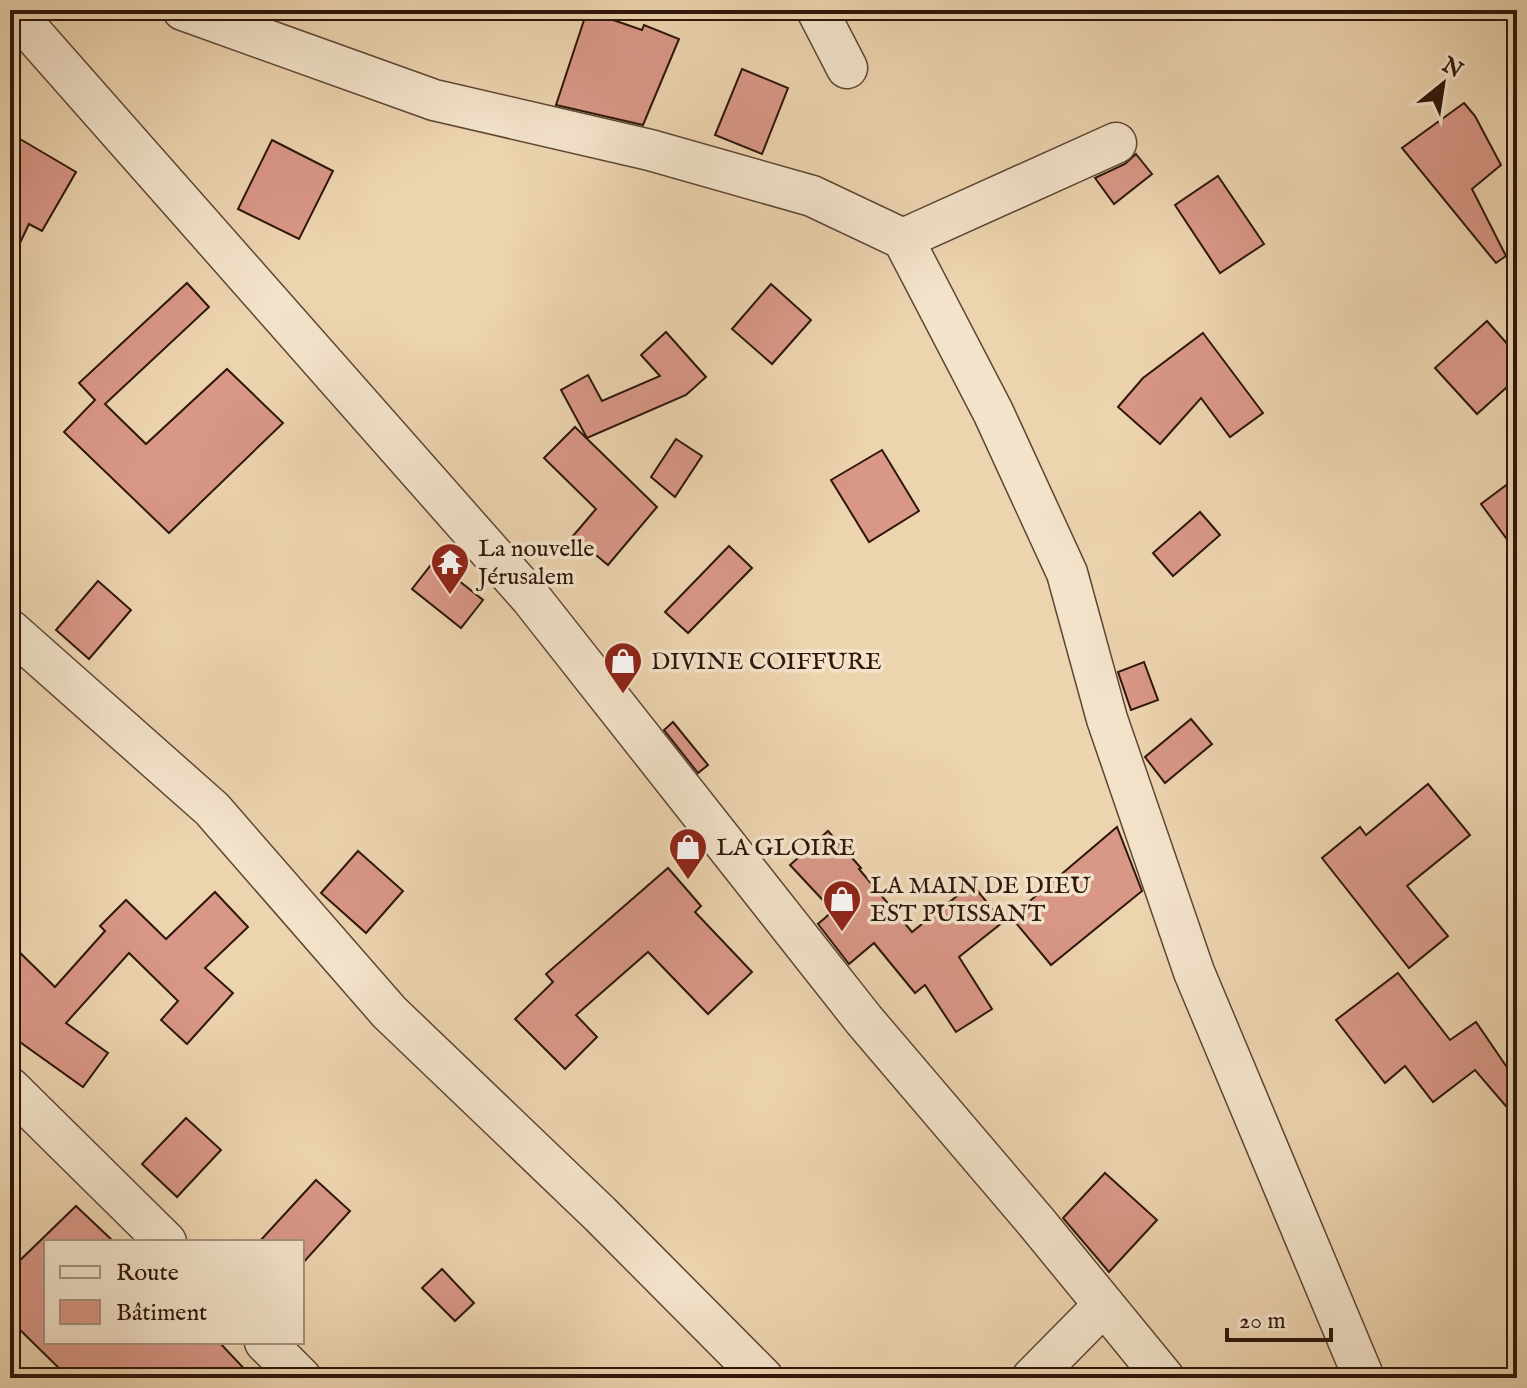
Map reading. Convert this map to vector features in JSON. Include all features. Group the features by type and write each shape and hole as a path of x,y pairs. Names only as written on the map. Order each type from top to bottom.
{"street":[{"path":"12,10 531,598 864,1020 1164,1378"},
{"path":"183,10 434,100 650,150 812,196 903,239 993,412 1067,573 1107,719 1194,972 1364,1378"},
{"path":"817,10 847,68"},
{"path":"903,239 1116,143"},
{"path":"10,630 212,809 389,1012 600,1214 763,1378"},
{"path":"10,1088 164,1240"},
{"path":"1032,1378 1104,1305"},
{"path":"267,1344 301,1378"}],"building":[{"path":"587,11 642,30 644,25 679,39 643,125 556,105"},
{"path":"742,69 788,88 762,154 715,135"},
{"path":"1464,103 1475,116 1501,165 1472,189 1506,256 1496,263 1402,148"},
{"path":"20,139 76,172 42,231 29,224 10,264 10,156"},
{"path":"272,140 333,171 299,239 238,209"},
{"path":"1136,154 1152,174 1114,204 1095,178 1125,164"},
{"path":"1218,176 1264,244 1220,273 1175,205"},
{"path":"187,283 209,307 105,404 146,444 227,369 283,423 169,533 64,432 95,400 79,383"},
{"path":"771,284 811,320 772,364 732,329"},
{"path":"1487,321 1517,355 1517,378 1477,414 1435,368"},
{"path":"666,332 706,377 686,395 587,438 561,390 588,375 602,401 660,376 641,355"},
{"path":"1203,333 1263,413 1230,437 1201,398 1160,444 1118,407 1143,378"},
{"path":"575,427 657,507 608,565 573,536 596,509 544,458"},
{"path":"676,439 702,456 675,497 651,477"},
{"path":"882,450 919,511 869,542 831,480"},
{"path":"1517,477 1517,553 1481,504"},
{"path":"1200,512 1220,535 1173,576 1153,553"},
{"path":"729,546 752,568 688,633 665,612"},
{"path":"434,561 483,600 461,628 412,589"},
{"path":"98,581 131,610 89,659 56,630"},
{"path":"1144,662 1158,700 1131,710 1118,672"},
{"path":"1191,719 1212,744 1165,783 1145,757"},
{"path":"673,722 708,765 698,773 664,730"},
{"path":"1428,784 1470,835 1407,886 1448,936 1409,968 1322,858 1360,827 1366,835"},
{"path":"1117,827 1142,891 1051,965 1011,917"},
{"path":"828,831 912,932 972,884 1003,922 959,957 992,1009 956,1032 925,985 915,993 874,943 849,964 818,924 833,911 790,865"},
{"path":"358,851 403,891 366,933 321,893"},
{"path":"668,868 701,906 695,912 752,972 708,1014 648,952 576,1015 597,1037 565,1069 515,1019 553,982 546,974"},
{"path":"215,892 248,927 205,968 233,993 187,1044 161,1020 178,1001 129,953 66,1023 108,1053 83,1087 10,1035 10,943 55,987 105,931 100,926 126,900 166,939"},
{"path":"1398,973 1450,1040 1476,1022 1517,1082 1517,1119 1475,1070 1433,1102 1405,1066 1385,1083 1336,1020"},
{"path":"186,1118 221,1150 177,1197 142,1164"},
{"path":"1105,1173 1157,1220 1109,1272 1063,1218"},
{"path":"316,1180 350,1211 304,1262 304,1240 261,1240"},
{"path":"76,1206 112,1240 44,1240 44,1344 221,1344 253,1378 69,1378 10,1320 10,1270"},
{"path":"442,1269 474,1303 455,1321 422,1288"}],"place":[{"name":"La nouvelle Jérusalem","path":"450,596"},
{"name":"DIVINE COIFFURE","path":"623,695"},
{"name":"LA GLOIRE","path":"688,881"},
{"name":"LA MAIN DE DIEU EST PUISSANT","path":"842,933"}]}
